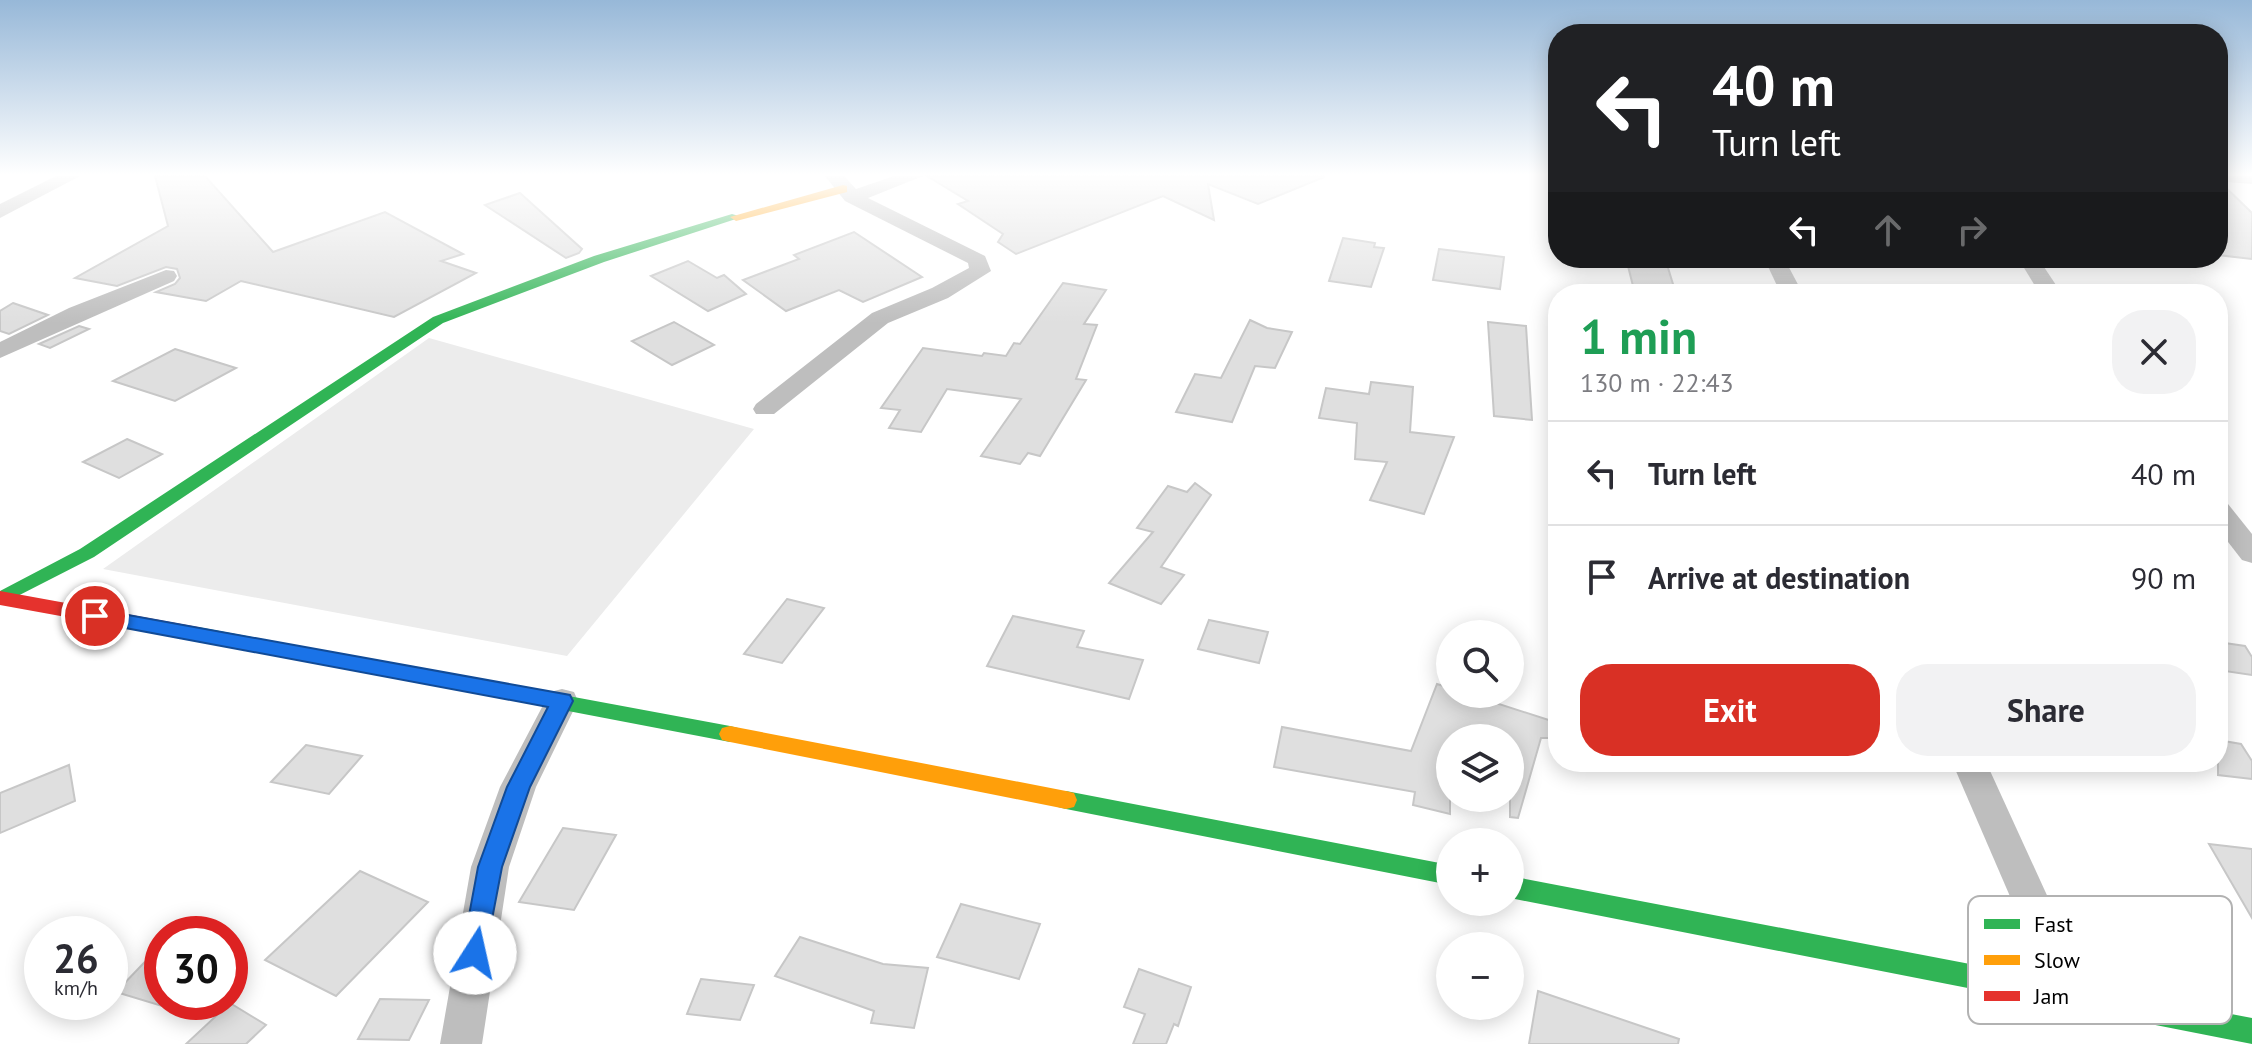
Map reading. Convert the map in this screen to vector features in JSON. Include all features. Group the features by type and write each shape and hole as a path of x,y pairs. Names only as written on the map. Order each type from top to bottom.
{"main road":[{"path":"1,598 87,553 438,320 599,259 708,225"},
{"path":"1,598 562,701 1436,872"},
{"path":"1524,890 1968,976"},
{"path":"2170,1024 2195,1031 2252,1031"}],"street":[{"path":"765,409 880,318 940,293 980,271 978,260 912,225"},
{"path":"0,351 77,313 166,276"},
{"path":"2228,523 2252,553"},
{"path":"461,1044 490,867 518,787 562,701"},
{"path":"1973,772 2029,896"}],"shaded area":[{"path":"429,338 754,429 567,656 103,569"}],"building":[{"path":"249,225 273,252 349,225 409,225 463,254 441,261 476,273 394,317 241,281 206,301 156,292 175,284 180,278 177,269 166,267 117,286 75,278 168,226"},
{"path":"515,225 555,225 582,249 566,258"},
{"path":"989,225 1090,225 1016,254 998,242 1003,234"},
{"path":"2228,225 2252,225 2252,259 2228,256"},
{"path":"854,232 922,277 863,302 839,290 786,311 743,280 799,259 794,255"},
{"path":"1343,238 1375,243 1374,247 1384,248 1371,287 1329,281"},
{"path":"1439,249 1504,257 1500,289 1433,280"},
{"path":"688,261 717,278 724,275 746,294 708,311 651,276"},
{"path":"1628,268 1668,268 1673,284 1632,284"},
{"path":"1063,283 1106,290 1084,324 1097,325 1076,379 1086,380 1040,456 1028,453 1020,464 981,456 1021,399 947,389 921,432 889,428 900,410 881,408 923,348 1006,356 1014,343 1020,344"},
{"path":"13,303 48,315 9,334 0,331 0,311"},
{"path":"1250,320 1267,328 1292,332 1275,368 1255,366 1232,422 1176,412 1195,374 1221,378"},
{"path":"674,322 714,345 672,365 632,341"},
{"path":"1488,322 1526,326 1532,420 1494,416"},
{"path":"79,326 89,329 50,348 39,344"},
{"path":"175,349 236,368 175,401 113,381"},
{"path":"1371,382 1413,387 1410,432 1454,437 1424,514 1370,500 1387,462 1355,459 1357,423 1319,418 1326,388 1369,394"},
{"path":"127,439 162,454 119,478 83,462"},
{"path":"1195,483 1211,495 1161,567 1184,575 1161,604 1109,583 1153,532 1137,528 1168,486 1187,492"},
{"path":"787,599 824,608 782,663 744,654"},
{"path":"1013,616 1084,631 1077,647 1143,660 1129,699 987,666"},
{"path":"1209,620 1268,632 1259,663 1198,649"},
{"path":"2228,643 2245,646 2252,657 2252,675 2228,671"},
{"path":"1436,687 1436,708 1511,708 1548,720 1548,738 1541,738 1524,797 1524,724 1436,724 1436,811 1413,805 1415,792 1274,767 1282,727 1411,751"},
{"path":"2228,742 2241,744 2252,761 2252,779 2218,775 2218,772 2228,772"},
{"path":"306,745 362,756 329,794 271,782"},
{"path":"69,765 75,801 0,833 0,793"},
{"path":"1510,812 1520,812 1518,818 1510,817"},
{"path":"563,828 616,835 574,910 519,902"},
{"path":"2209,844 2252,849 2252,918"},
{"path":"360,871 428,902 336,996 265,960"},
{"path":"961,904 1040,924 1019,979 937,957"},
{"path":"800,937 883,964 928,968 914,1028 871,1023 874,1011 775,976"},
{"path":"144,963 144,1001 128,996 128,979"},
{"path":"1139,969 1191,987 1178,1026 1174,1024 1166,1044 1133,1044 1145,1014 1124,1007"},
{"path":"701,979 754,985 740,1020 687,1014"},
{"path":"1538,991 1679,1039 1678,1044 1529,1044"},
{"path":"380,999 429,1000 409,1040 358,1039"},
{"path":"248,1014 266,1025 246,1044 186,1044 212,1020 248,1020"}],"traffic: fast":[{"path":"1,599 87,553 438,320 599,259 711,225"},
{"path":"198,634 730,734"},
{"path":"1066,800 1436,872"},
{"path":"1524,890 1968,976"},
{"path":"2216,1024 2252,1031"}],"traffic: slow":[{"path":"730,734 1066,800"}],"traffic: jam":[{"path":"0,598 198,634"}],"route":[{"path":"95,616 562,701 518,787 490,867 475,953"}]}
